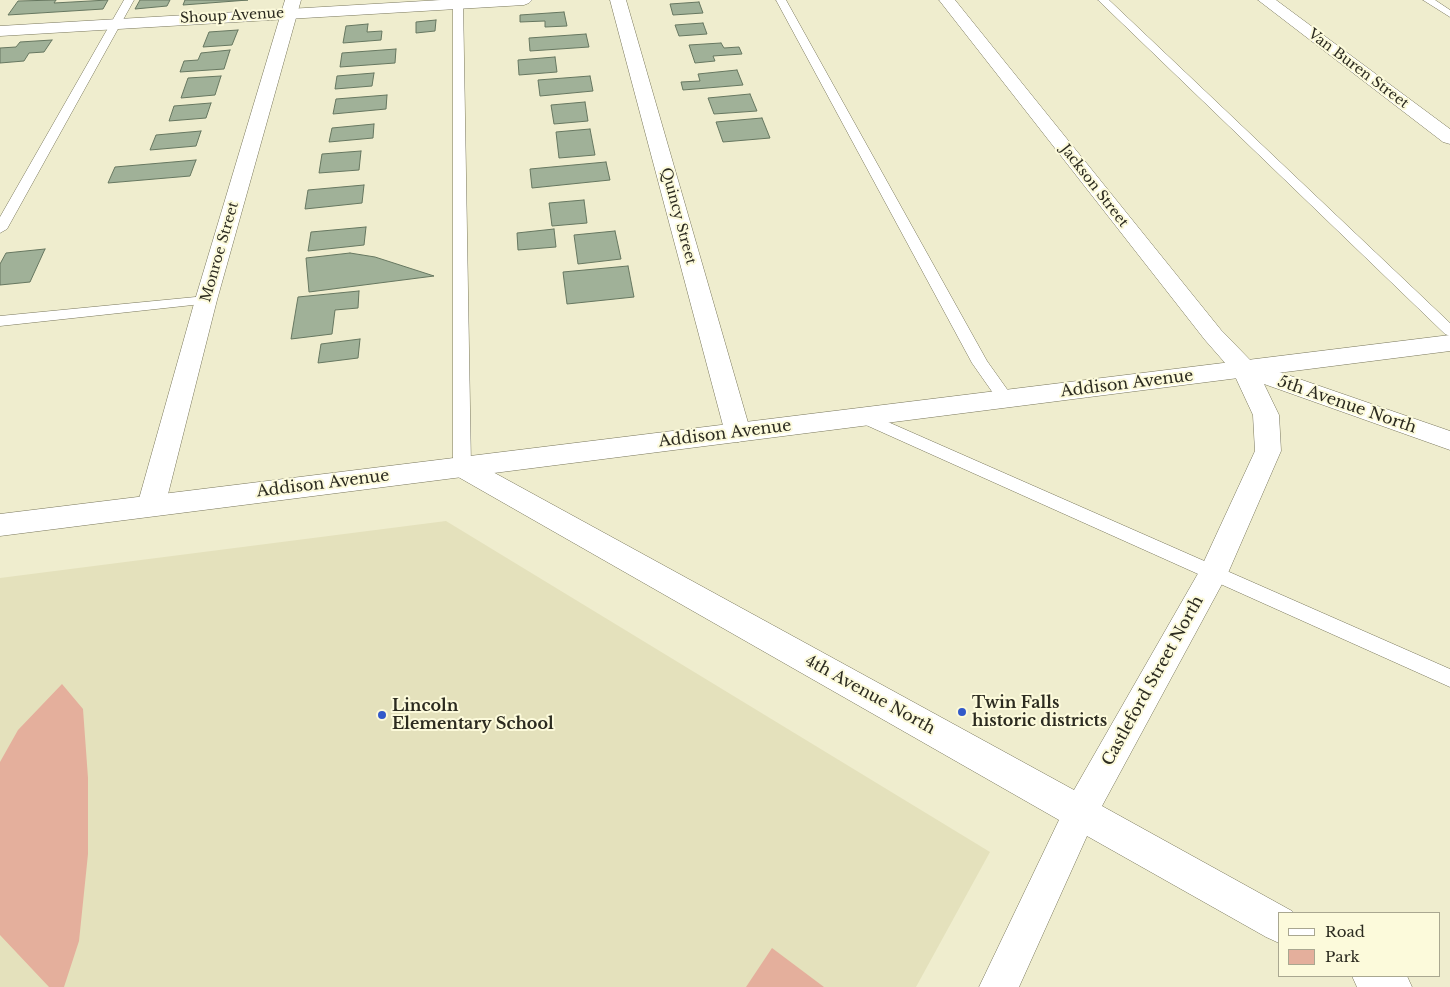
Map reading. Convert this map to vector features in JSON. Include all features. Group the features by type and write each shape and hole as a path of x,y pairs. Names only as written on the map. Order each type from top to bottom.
{"street":[{"name":"Shoup Avenue","path":"0,31 116,23 292,7 524,0"},
{"name":"Quincy Street","path":"618,0 738,432"},
{"name":"Jackson Street","path":"947,0 1213,335 1244,369"},
{"name":"Van Buren Street","path":"1266,0 1450,138"},
{"name":"Monroe Street","path":"151,506 206,300 292,7"},
{"name":"Addison Avenue","path":"0,525 1450,343"},
{"name":"5th Avenue North","path":"1244,369 1450,441"},
{"name":"Castleford Street North","path":"999,987 1080,813 1213,573 1268,450 1266,415 1244,369"},
{"name":"4th Avenue North","path":"462,467 1278,923"},
{"path":"1374,977 1392,987"}],"lane":[{"path":"0,229 129,0"},
{"path":"781,0 980,363 1006,399"},
{"path":"1102,0 1450,330"},
{"path":"1428,0 1450,14"},
{"path":"458,2 462,467"},
{"path":"0,321 206,300"},
{"path":"863,417 1450,678"}],"shaded area":[{"name":"Lincoln Elementary School","path":"446,521 990,852 916,987 0,987 0,578"}],"green space":[{"path":"62,684 83,709 88,778 88,854 79,941 64,987 49,987 0,935 0,762 18,730"},
{"path":"772,948 824,987 746,987"}],"building":[{"path":"56,0 54,3 108,0 103,9 8,15 18,1"},
{"path":"140,0 170,0 167,6 135,9"},
{"path":"185,0 248,0 183,5"},
{"path":"699,2 703,13 673,15 670,4"},
{"path":"564,12 567,26 545,27 545,21 520,22 520,15"},
{"path":"436,20 435,31 416,33 416,22"},
{"path":"703,23 707,34 679,36 675,25"},
{"path":"368,24 367,32 382,31 381,40 343,43 346,26"},
{"path":"238,30 232,45 203,47 209,32"},
{"path":"586,34 589,47 530,51 529,38"},
{"path":"52,40 44,52 29,53 24,61 0,63 0,48 16,47 20,42"},
{"path":"721,43 724,48 739,47 742,54 713,56 715,61 695,63 689,45"},
{"path":"396,49 395,63 340,67 342,53"},
{"path":"230,50 224,69 180,72 184,61 198,60 201,53"},
{"path":"555,57 557,72 519,75 518,60"},
{"path":"737,70 743,85 683,90 681,82 700,81 698,74"},
{"path":"374,73 372,86 335,89 337,76"},
{"path":"221,76 215,95 181,98 188,78"},
{"path":"590,76 593,91 540,96 538,80"},
{"path":"750,94 757,111 714,114 708,98"},
{"path":"387,95 386,109 333,114 336,99"},
{"path":"585,102 588,121 554,124 551,105"},
{"path":"211,103 206,118 169,121 174,106"},
{"path":"762,118 770,138 723,142 716,122"},
{"path":"374,124 373,138 329,142 332,128"},
{"path":"590,129 595,155 559,158 556,132"},
{"path":"201,131 196,146 150,150 156,135"},
{"path":"361,151 359,170 319,173 322,154"},
{"path":"196,160 190,176 108,183 115,167"},
{"path":"606,162 610,180 532,188 530,169"},
{"path":"364,185 362,203 305,209 308,190"},
{"path":"584,200 587,223 552,226 549,203"},
{"path":"366,227 364,245 308,251 311,232"},
{"path":"554,229 556,247 518,250 517,233"},
{"path":"615,231 621,259 578,264 574,235"},
{"path":"45,249 30,282 0,285 0,264 6,253"},
{"path":"350,253 375,257 434,276 309,292 306,258"},
{"path":"628,266 634,297 567,304 563,272"},
{"path":"359,291 358,308 335,310 332,334 291,339 298,297"},
{"path":"360,339 358,358 318,363 321,344"}],"place":[{"name":"Twin Falls historic districts","path":"962,712"},
{"name":"Lincoln Elementary School","path":"382,715"}]}
